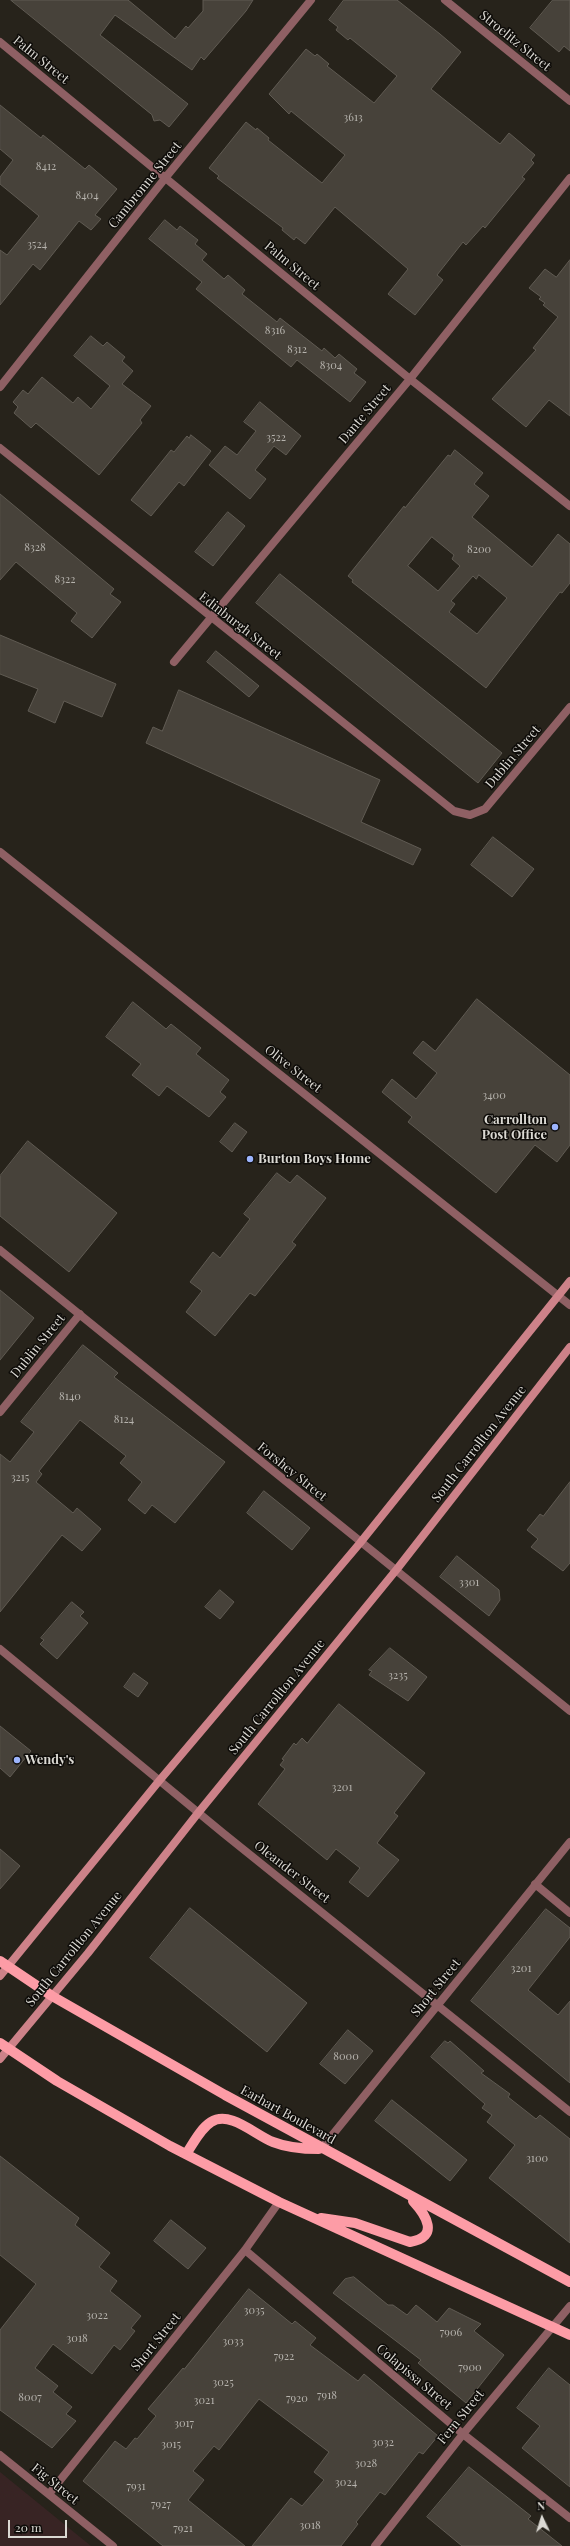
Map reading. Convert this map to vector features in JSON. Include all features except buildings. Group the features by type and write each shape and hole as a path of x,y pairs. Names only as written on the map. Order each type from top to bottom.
{"main road":[{"path":"0,1976 4,1963 159,1781 313,1595 360,1543 570,1281"},
{"name":"South Carrollton Avenue","path":"0,2059 4,2046 52,1996 198,1813 397,1569 570,1348"},
{"name":"Earhart Boulevard","path":"4,1963 52,1996 321,2149 570,2282"},
{"path":"4,2046 57,2081 186,2154 279,2202 570,2335"},
{"path":"186,2154 202,2130 210,2122 219,2119 240,2124 273,2142 299,2148 321,2149"},
{"path":"308,2215 355,2223 410,2242 420,2241 426,2234 428,2224 424,2213 406,2194"}],"street":[{"name":"Cambronne Street","path":"0,387 166,177 311,0"},
{"name":"Stroelitz Street","path":"446,0 570,101"},
{"name":"Palm Street","path":"0,42 410,379 570,506"},
{"name":"Dante Street","path":"174,662 410,379 570,178"},
{"name":"Edinburgh Street","path":"0,448 210,618 454,811 470,815"},
{"name":"Dublin Street","path":"470,815 485,809 570,707"},
{"name":"Olive Street","path":"0,852 570,1305"},
{"name":"Forshey Street","path":"0,1250 360,1543 397,1569 570,1712"},
{"name":"Dublin Street","path":"0,1412 80,1314"},
{"name":"Oleander Street","path":"0,1649 198,1813 438,2004 570,2112"},
{"name":"Short Street","path":"321,2149 570,1842"},
{"path":"535,1884 570,1913"},
{"name":"Short Street","path":"49,2494 245,2250 279,2202"},
{"name":"Colapissa Street","path":"245,2250 462,2434 570,2518"},
{"name":"Fern Street","path":"375,2546 462,2434 570,2306"},
{"name":"Fig Street","path":"0,2455 113,2546"}],"shaded area":[{"path":"0,2472 91,2546 0,2546"}],"place":[{"name":"Carrollton Post Office","path":"555,1127"},
{"name":"Burton Boys Home","path":"250,1159"},
{"name":"Wendy's","path":"17,1760"}]}
